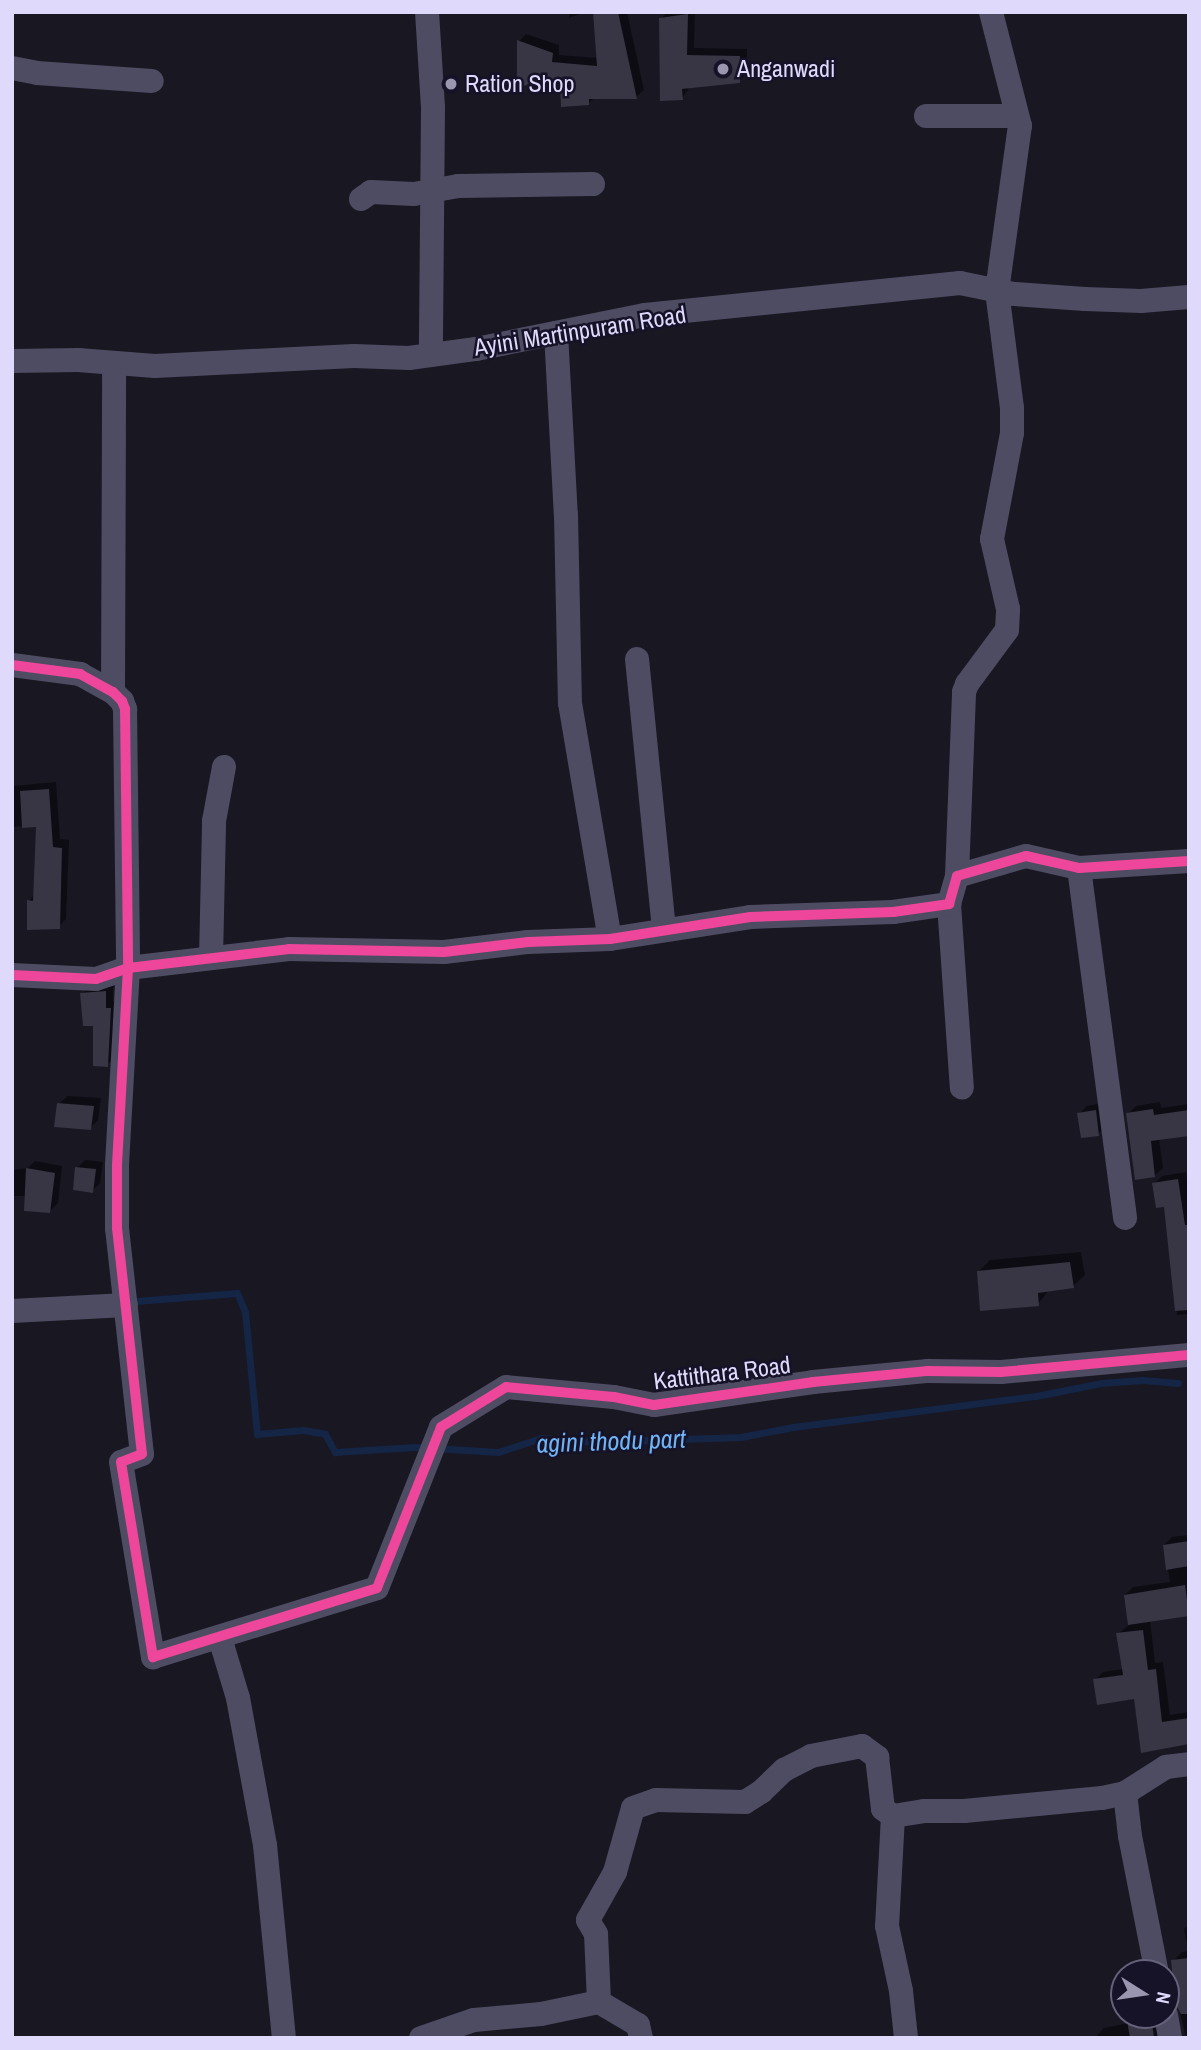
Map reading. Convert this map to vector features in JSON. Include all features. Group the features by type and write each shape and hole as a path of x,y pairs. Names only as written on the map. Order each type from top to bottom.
{"street":[{"path":"427,12 433,108 431,355"},
{"path":"962,1088 949,905 957,876 964,692 1007,630 1008,619 992,539 1012,433 1012,408 998,291 1020,126 991,12"},
{"path":"12,68 37,73 152,81"},
{"path":"926,117 1017,116"},
{"path":"361,199 371,192 414,194 432,189 593,184"},
{"name":"Ayini Martinpuram Road","path":"12,361 155,366 431,355 645,315 960,283 998,291 1141,301 1189,297"},
{"path":"556,333 566,515 570,703 610,939"},
{"path":"113,692 114,363"},
{"path":"637,659 664,930"},
{"path":"12,665 80,674 113,692 122,701 126,720 128,968 117,1166 117,1228 142,1454 121,1462 153,1657 220,1638 238,1698 265,1844 284,2038"},
{"path":"211,958 214,821 224,767"},
{"path":"957,876 1026,856 1079,869 1189,861"},
{"path":"1079,869 1125,1218"},
{"path":"12,975 96,979 128,968 289,949 444,952 528,942 610,939 750,917 893,912 949,905"},
{"path":"12,1311 126,1306"},
{"name":"Kattithara Road","path":"220,1638 377,1588 441,1427 506,1387 614,1397 654,1405 813,1382 928,1371 1002,1372 1189,1355"},
{"path":"599,2002 596,1934 588,1920 615,1872 633,1808 656,1800 745,1802 784,1770 811,1756 862,1746 877,1757 883,1809 893,1816 924,1811 964,1811 1081,1800 1125,1793 1167,1767 1189,1764"},
{"path":"1125,1793 1130,1836 1154,1959"},
{"path":"893,1816 887,1926 901,1991 905,2038"},
{"path":"421,2038 474,2020 541,2014 599,2002 638,2025 640,2038"}],"building":[{"path":"593,12 618,12 637,99 589,99 589,105 561,107 560,83 517,86 517,40 553,53 552,62 597,66"},
{"path":"688,14 687,55 740,56 740,83 682,89 683,100 660,101 659,18"},
{"path":"49,789 53,847 62,848 60,929 27,930 27,900 33,901 36,827 22,828 20,791"},
{"path":"106,991 106,1008 111,1008 108,1067 93,1066 93,1026 83,1026 80,993"},
{"path":"57,1103 94,1106 91,1130 54,1127"},
{"path":"1153,1109 1154,1115 1189,1110 1189,1136 1151,1141 1155,1177 1135,1180 1126,1113"},
{"path":"1096,1110 1099,1136 1081,1138 1077,1113"},
{"path":"75,1167 96,1169 93,1193 73,1190"},
{"path":"26,1168 55,1173 50,1213 24,1211"},
{"path":"1178,1179 1185,1225 1189,1225 1189,1310 1175,1311 1164,1207 1156,1208 1152,1183"},
{"path":"1070,1262 1074,1288 1038,1293 1039,1306 980,1311 977,1271"},
{"path":"1189,1541 1189,1566 1166,1570 1163,1545"},
{"path":"1185,1585 1189,1616 1128,1625 1124,1595"},
{"path":"1143,1630 1148,1670 1156,1669 1162,1722 1189,1718 1189,1744 1141,1753 1134,1699 1097,1705 1093,1679 1123,1675 1116,1633"},
{"path":"1189,1958 1189,2014 1180,2012 1180,1959"},
{"path":"1128,2029 1153,2029 1154,2038 1130,2038"}],"waterway":[{"name":"agini thodu part","path":"136,1301 237,1293 245,1312 257,1434 303,1430 325,1434 335,1452 415,1447 498,1452 541,1438 596,1442 741,1437 793,1427 1036,1396 1101,1383 1143,1380 1178,1383"}],"cycle path":[{"path":"12,665 80,674 113,692 122,701 125,709 128,968 117,1166 117,1228 142,1454 121,1462 153,1657 377,1588 441,1427 506,1387 614,1397 654,1405 813,1382 928,1371 1001,1372 1189,1355"},
{"path":"12,975 96,979 128,968 289,949 444,952 528,942 610,939 750,917 893,912 949,904 957,876 1026,856 1079,868 1189,861"}],"place":[{"name":"Anganwadi","path":"723,69"},
{"name":"Ration Shop","path":"451,84"}]}
